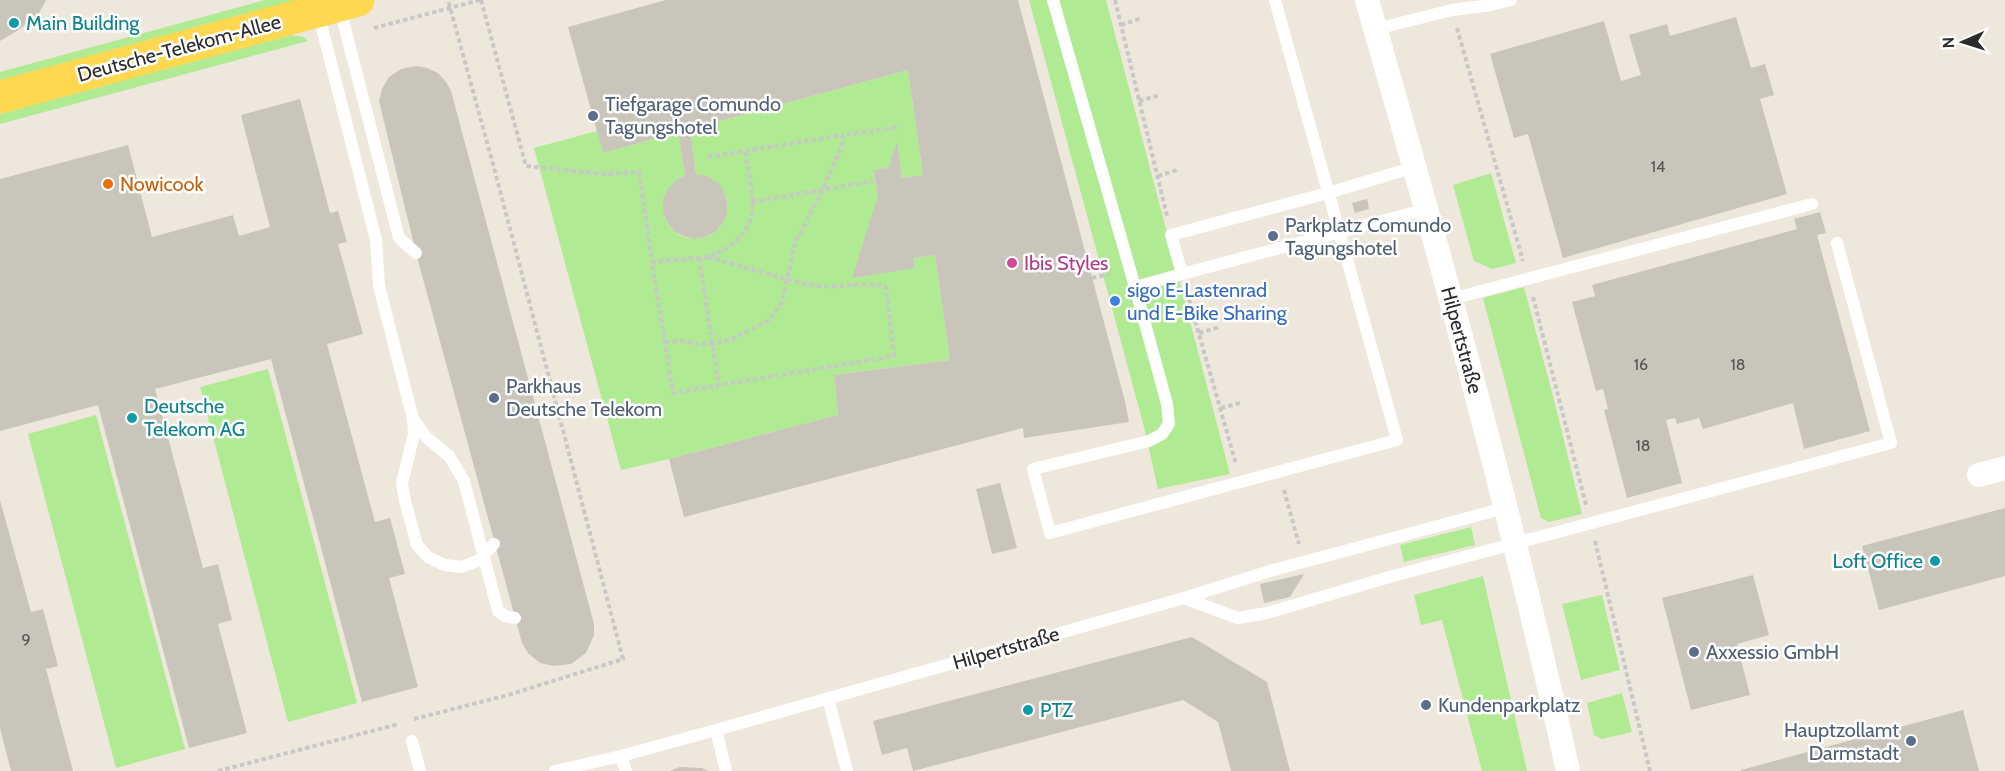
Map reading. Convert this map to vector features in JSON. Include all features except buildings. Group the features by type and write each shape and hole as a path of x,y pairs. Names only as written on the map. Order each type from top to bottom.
{"main road":[{"name":"Deutsche-Telekom-Allee","path":"0,97 338,5"}],"street":[{"name":"Hilpertstraße","path":"1367,0 1451,299 1514,544 1568,771"},
{"path":"1979,475 2005,468"}],"lane":[{"path":"1053,0 1135,287 1167,404 1170,424 1162,434 1149,441 1033,469 1050,532 1397,440 1275,0"},
{"path":"1376,29 1452,10 1511,0"},
{"path":"338,5 399,238 416,253"},
{"path":"338,5 376,240 379,286 413,419 414,434 402,483 417,545 428,558 445,566 462,567 479,560 494,544"},
{"path":"1182,274 1171,235 1328,194 1415,167"},
{"path":"1451,299 1812,204"},
{"path":"1135,287 1427,209"},
{"path":"1184,598 1238,618 1301,604 1394,576 1891,443 1837,243"},
{"path":"413,419 426,437 449,456 464,481 498,611 505,616 515,618"},
{"name":"Hilpertstraße","path":"555,771 716,730 1304,562 1505,508"},
{"path":"828,698 847,771"},
{"path":"716,730 726,771"},
{"path":"412,741 420,771"},
{"path":"621,756 626,771"}],"path":[{"path":"218,771 508,695 623,659 448,0"},
{"path":"481,0 526,166 604,174 639,172 673,393 894,356 886,287 875,284 833,287 812,285 708,257"},
{"path":"1115,0 1171,235"},
{"path":"1452,10 1528,279 1591,524 1650,771"},
{"path":"1121,25 1141,18"},
{"path":"1139,101 1160,95"},
{"path":"708,157 900,127"},
{"path":"665,342 712,344 732,339 768,321 782,303 795,243 823,189 842,145 843,135"},
{"path":"652,262 708,257 720,253 741,236 752,216 745,151"},
{"path":"1158,176 1177,170"},
{"path":"752,202 873,181"},
{"path":"699,258 719,386"},
{"path":"1182,274 1241,481"},
{"path":"1199,333 1220,327"},
{"path":"1221,408 1240,403"},
{"path":"1279,471 1304,562"}],"green space":[{"path":"265,0 306,0 0,83 0,72"},
{"path":"1029,0 1106,0 1230,474 1158,489 1144,427"},
{"path":"290,35 304,37 308,41 0,124 0,114"},
{"path":"908,70 923,175 902,178 897,142 888,168 873,170 878,196 914,268 913,258 935,255 950,360 834,375 838,415 621,470 534,148 597,131 603,153 678,132 685,175 672,185 665,196 663,208 666,220 672,229 682,236 694,239 707,236 720,227 727,213 727,205 723,190 717,183 696,174 690,129"},
{"path":"1491,173 1516,263 1492,269 1474,261 1453,185"},
{"path":"1524,287 1582,514 1549,522 1541,518 1483,298"},
{"path":"268,369 357,703 288,722 200,387"},
{"path":"96,415 185,749 116,768 28,434"},
{"path":"1471,527 1475,545 1404,562 1400,545"},
{"path":"1483,576 1527,771 1482,771 1442,620 1421,625 1414,595"},
{"path":"1602,595 1620,670 1581,680 1562,604"},
{"path":"1622,693 1632,732 1602,739 1594,735 1587,703"}],"place":[{"name":"Main Building","path":"14,23"},
{"name":"Tiefgarage Comundo Tagungshotel","path":"593,116"},
{"name":"Nowicook","path":"108,184"},
{"name":"Parkplatz Comundo Tagungshotel","path":"1273,236"},
{"name":"Ibis Styles","path":"1012,263"},
{"name":"sigo E-Lastenrad und E-Bike Sharing","path":"1115,301"},
{"name":"Parkhaus Deutsche Telekom","path":"494,398"},
{"name":"Deutsche Telekom AG","path":"132,418"},
{"name":"Loft Office","path":"1935,561"},
{"name":"Axxessio GmbH","path":"1694,652"},
{"name":"Kundenparkplatz","path":"1426,705"},
{"name":"PTZ","path":"1028,710"},
{"name":"Hauptzollamt Darmstadt","path":"1911,741"}]}
